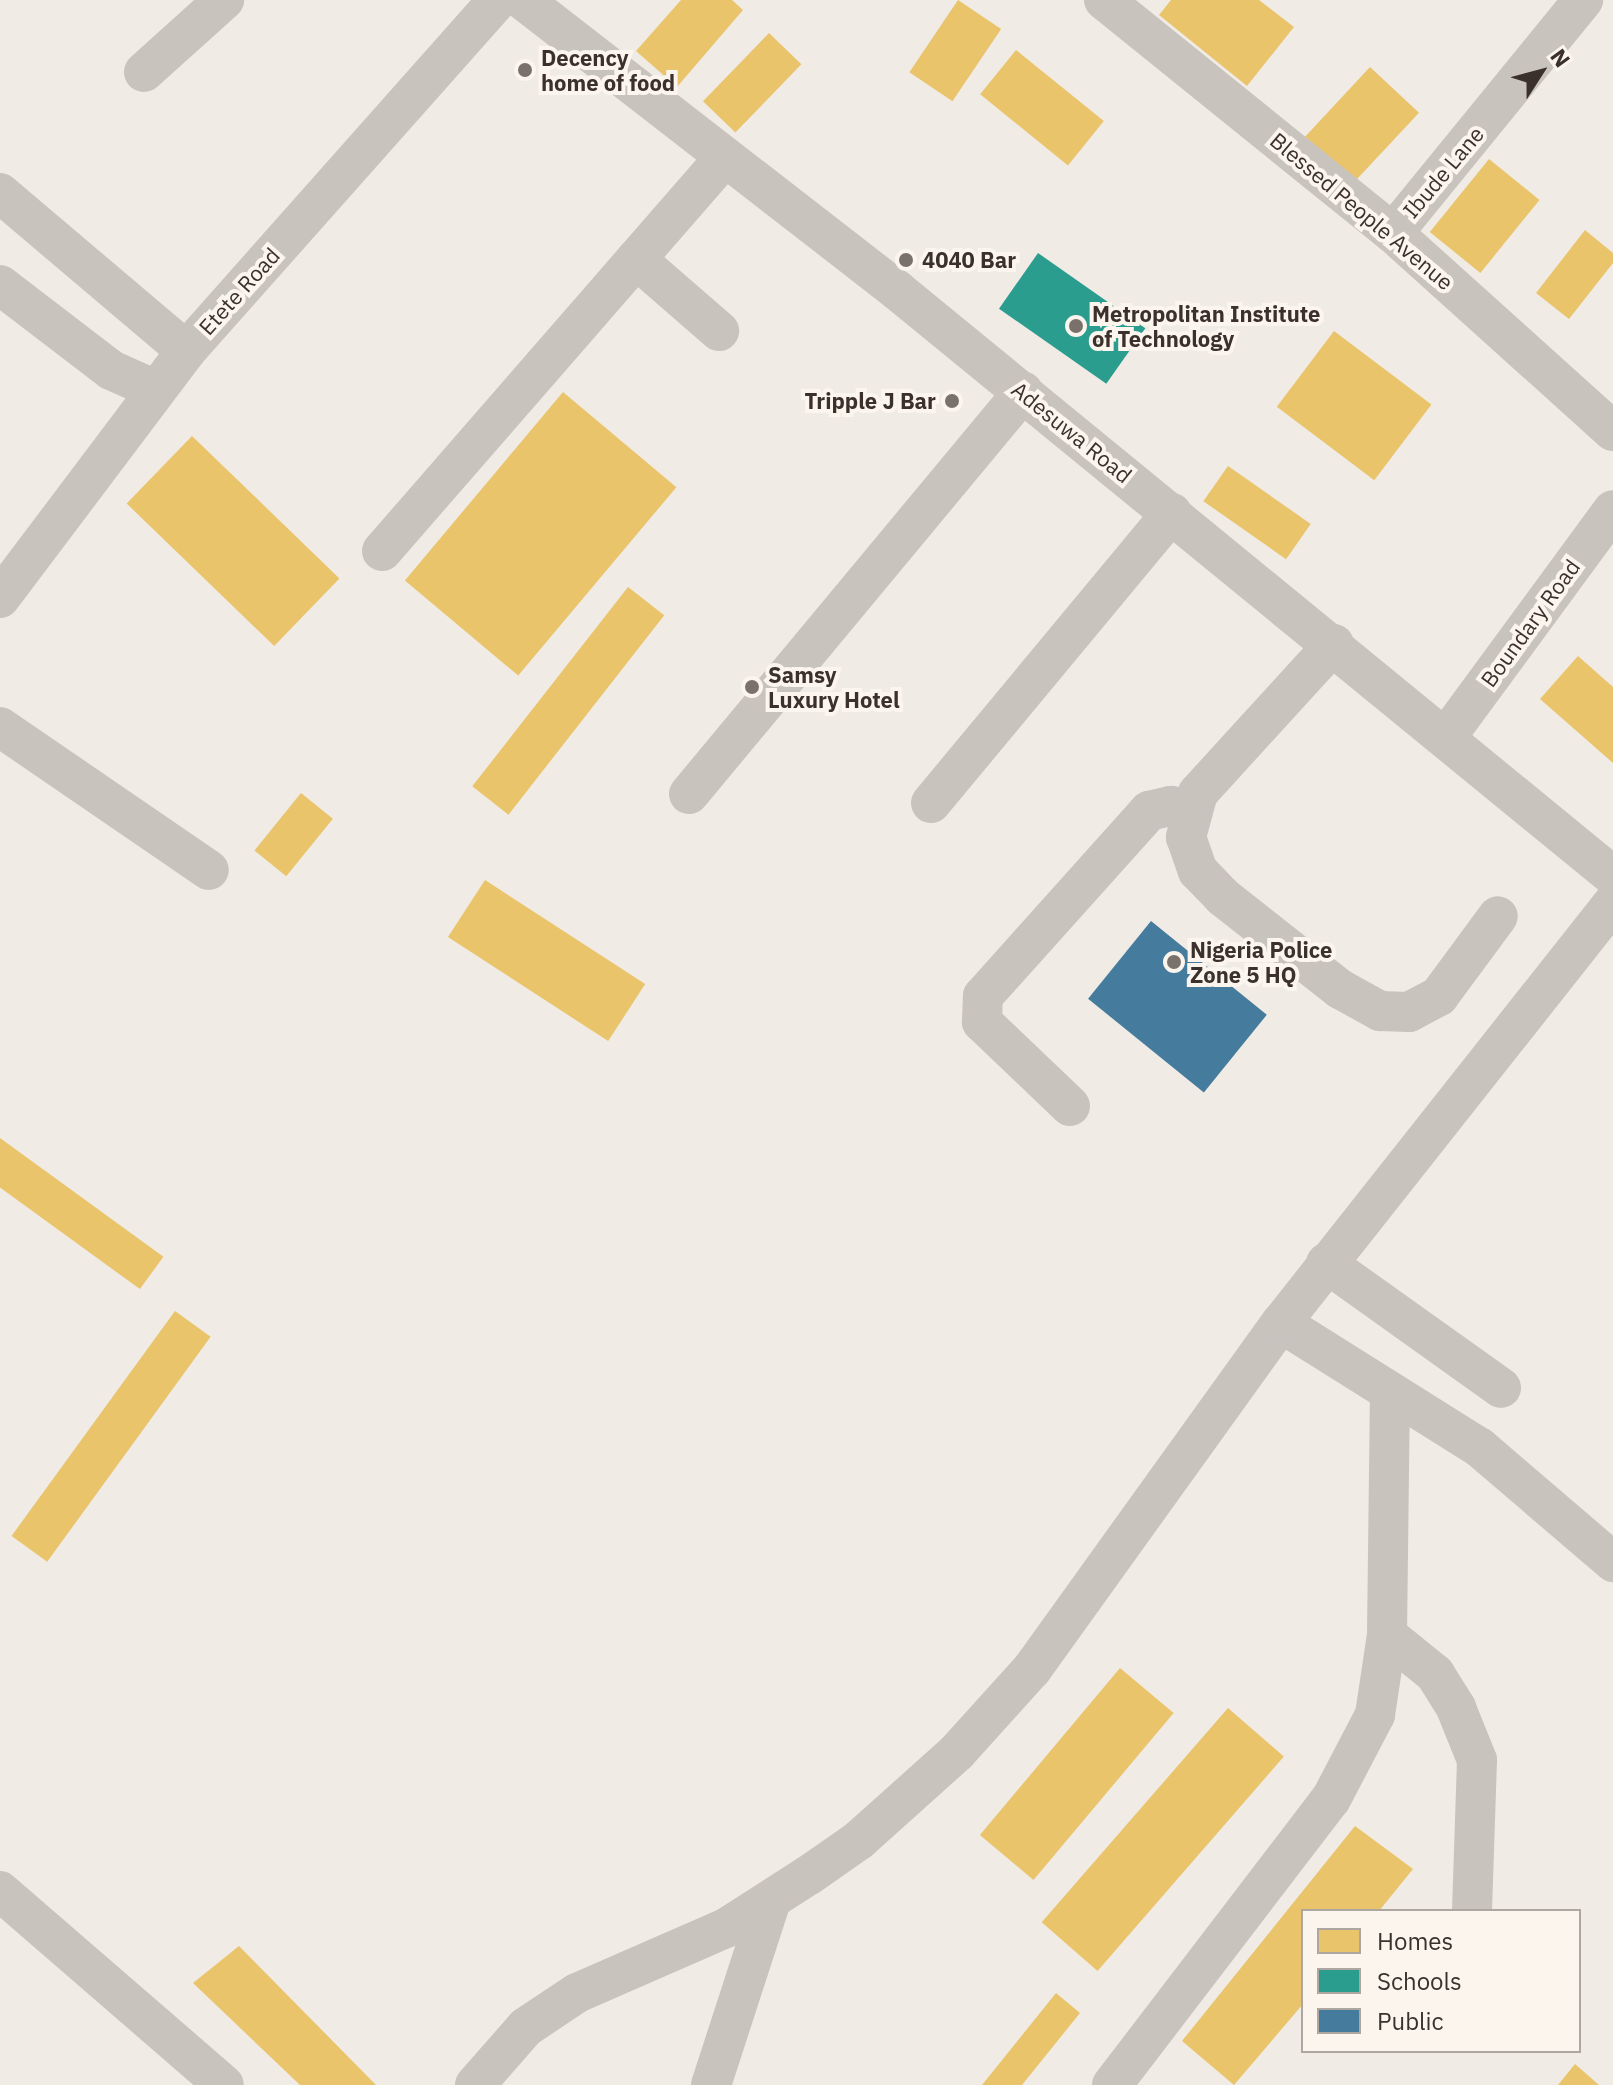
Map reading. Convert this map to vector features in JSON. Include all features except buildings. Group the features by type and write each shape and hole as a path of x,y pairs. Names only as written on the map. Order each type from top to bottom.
{"street":[{"path":"144,72 224,0"},
{"name":"Etete Road","path":"0,598 186,351 498,0"},
{"name":"Adesuwa Road","path":"523,0 1023,392 1447,736 1613,876"},
{"name":"Blessed People Avenue","path":"1104,0 1393,233 1613,431"},
{"name":"Ibude Lane","path":"1393,233 1583,0"},
{"path":"382,551 725,157"},
{"path":"0,193 186,351"},
{"path":"636,259 719,331"},
{"path":"0,285 111,370 156,390"},
{"path":"689,794 1023,392"},
{"name":"Boundary Road","path":"1447,736 1613,510"},
{"path":"931,803 1172,513"},
{"path":"1334,644 1198,793 1189,813 1186,837 1198,871 1223,897 1340,989 1380,1011 1409,1012 1439,996 1498,916"},
{"path":"0,727 209,870"},
{"path":"1070,1106 982,1022 983,996 1149,811 1171,806 1189,813"},
{"path":"475,2085 526,2027 577,1993 726,1928 771,1900 859,1840 957,1752 1032,1669 1326,1263 1613,903"},
{"path":"1326,1263 1501,1388"},
{"path":"1281,1323 1390,1395 1479,1447 1613,1562"},
{"path":"1112,2085 1331,1799 1375,1715 1387,1635 1390,1395"},
{"path":"1387,1635 1435,1674 1456,1708 1477,1760 1472,1909"},
{"path":"0,1891 224,2085"},
{"path":"711,2085 771,1900"}],"place":[{"name":"Decency home of food","path":"525,70"},
{"name":"4040 Bar","path":"906,260"},
{"name":"Metropolitan Institute of Technology","path":"1076,326"},
{"name":"Tripple J Bar","path":"952,401"},
{"name":"Samsy Luxury Hotel","path":"752,687"},
{"name":"Nigeria Police Zone 5 HQ","path":"1174,962"}]}
